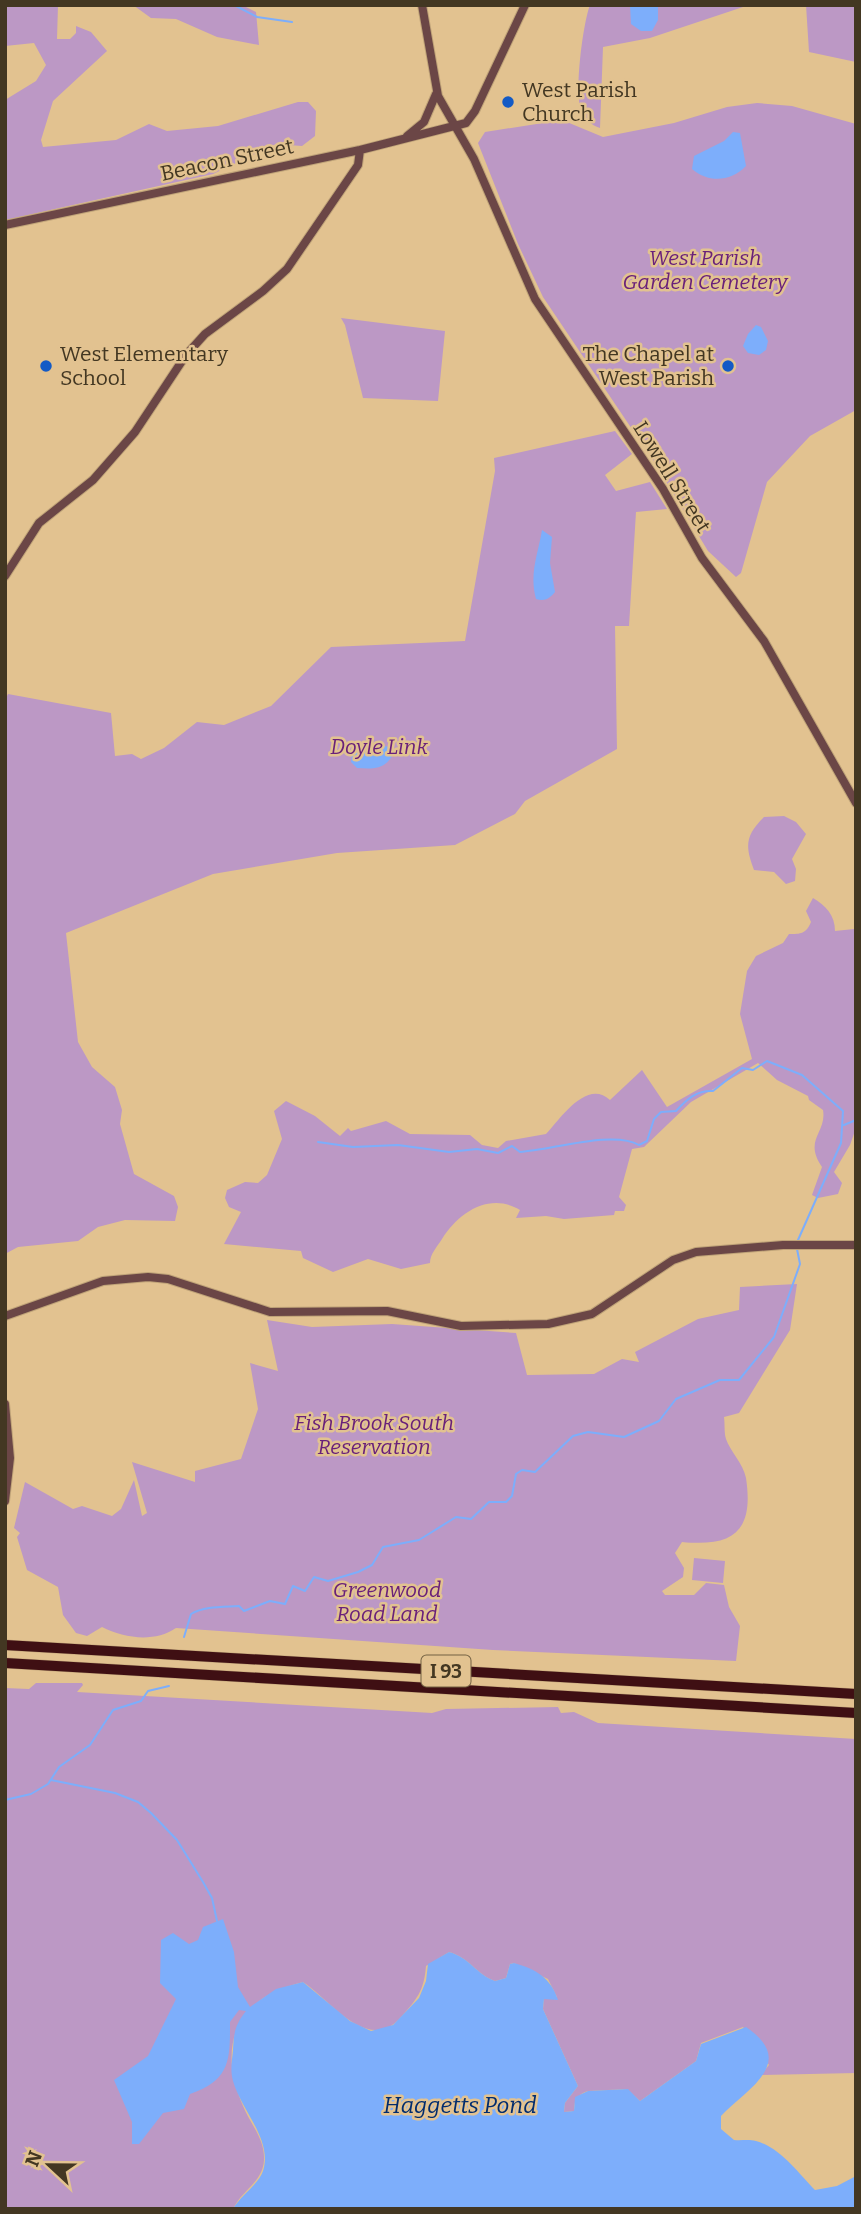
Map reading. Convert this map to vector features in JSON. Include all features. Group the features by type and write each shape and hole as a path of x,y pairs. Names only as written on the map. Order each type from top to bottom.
{"highway":[{"name":"I 93","path":"5,1645 856,1692"},
{"name":"I 93","path":"5,1663 856,1713"},
{"path":"802,1710 856,1720"}],"main road":[{"name":"Lowell Street","path":"422,5 435,87 474,159 535,299 663,489 702,558 772,653 856,803"},
{"path":"456,126 466,123 475,111 524,5"},
{"path":"403,139 424,122 431,110 435,87"},
{"name":"Beacon Street","path":"5,225 360,150 456,126"},
{"path":"5,576 39,523 93,480 135,432 186,355 205,334 263,291 287,269 358,165 360,150"},
{"path":"5,1316 103,1281 148,1277 168,1279 270,1312 387,1311 461,1326 548,1324 592,1314 673,1260 696,1252 783,1245 856,1245"},
{"path":"5,1404 10,1458 5,1501"}],"green space":[{"path":"5,5 58,5 57,39 70,39 76,33 76,26 91,32 107,51 53,101 41,140 43,147 116,140 149,124 167,131 218,126 298,102 308,102 316,111 315,136 302,146 276,144 213,174 5,220 5,100 36,81 46,65 34,43 5,46"},
{"path":"133,5 242,5 256,12 259,45 217,37 176,19 151,18"},
{"path":"590,5 749,5 650,38 603,47 600,128 586,119 581,110 578,89 580,58"},
{"path":"806,5 856,5 856,62 809,52"},
{"name":"West Parish Garden Cemetery","path":"757,103 792,106 856,124 856,410 810,436 767,482 741,573 736,577 708,551 653,460 657,450 652,443 640,441 543,297 518,244 478,143 485,132 562,120 603,137 674,123 727,107"},
{"path":"341,318 445,331 438,401 363,398"},
{"name":"Doyle Link","path":"615,431 632,454 605,475 616,491 650,482 667,509 636,512 629,626 615,626 617,749 525,801 515,814 455,845 337,853 213,874 66,933 78,1042 92,1067 115,1087 122,1110 120,1124 134,1174 174,1196 178,1207 175,1221 125,1220 98,1227 78,1241 18,1247 5,1254 5,700 8,694 111,713 115,756 132,754 141,759 164,748 197,722 224,725 271,706 331,647 465,641 495,471 494,458"},
{"path":"784,816 796,822 806,834 792,859 796,869 795,881 786,884 774,872 754,870 748,848 753,830 764,817"},
{"path":"813,898 829,911 835,931 854,929 856,1128 850,1145 834,1172 842,1183 838,1194 818,1198 812,1195 822,1167 815,1143 822,1125 823,1110 809,1100 808,1096 777,1080 758,1063 691,1102 644,1147 632,1149 619,1197 626,1205 624,1211 615,1211 614,1215 564,1219 546,1216 516,1218 520,1210 498,1203 487,1204 466,1213 449,1229 434,1251 430,1263 401,1269 368,1259 333,1272 303,1258 301,1251 224,1244 241,1212 229,1207 225,1198 227,1190 245,1182 258,1183 267,1175 282,1139 274,1111 286,1101 315,1116 340,1136 348,1128 351,1131 386,1121 410,1134 470,1135 482,1145 498,1148 506,1141 546,1134 566,1111 583,1097 601,1095 610,1100 642,1070 667,1107 752,1059 740,1014 747,971 756,956 783,943 789,934 807,929 811,922 806,911"},
{"name":"Fish Brook South Reservation","path":"797,1284 790,1330 739,1413 724,1417 726,1439 746,1478 747,1511 743,1523 736,1532 715,1542 682,1542 675,1553 684,1568 683,1577 662,1591 665,1595 694,1595 706,1583 724,1585 729,1607 740,1626 736,1661 493,1650 176,1628 158,1636 139,1637 102,1627 87,1636 76,1633 63,1615 58,1587 27,1570 17,1537 20,1533 14,1528 25,1482 73,1509 82,1506 112,1516 121,1509 134,1480 142,1516 147,1513 132,1462 195,1482 195,1471 241,1459 258,1409 250,1363 278,1371 267,1320 312,1327 392,1324 516,1333 527,1375 594,1374 622,1359 639,1362 635,1352 698,1319 739,1310 740,1287"},
{"path":"694,1558 725,1561 723,1583 692,1580"},
{"path":"36,1683 82,1683 77,1692 432,1713 446,1709 558,1707 561,1713 574,1712 598,1723 856,1739 856,2073 761,2075 769,2065 743,2027 701,2043 696,2061 640,2101 627,2089 588,2091 577,2098 574,2111 564,2112 565,2103 578,2086 543,2009 544,1999 557,1997 548,1979 514,1963 510,1964 506,1978 495,1981 449,1952 426,1966 419,1994 401,2017 388,2027 376,2030 350,2021 303,1982 280,1989 248,2011 238,2026 233,2043 232,2063 235,2083 260,2139 264,2160 260,2174 233,2209 5,2209 5,1688 29,1689"}],"water":[{"path":"630,5 658,5 658,20 652,31 641,31 631,24"},
{"path":"733,132 740,133 746,166 727,178 719,179 705,177 692,169 694,156 724,141"},
{"path":"756,325 761,327 768,341 766,350 759,355 748,353 743,346"},
{"path":"542,530 552,537 550,563 555,592 542,600 536,599 533,581"},
{"path":"366,743 390,747 393,754 382,766 357,768 351,762 352,754"},
{"name":"Haggetts Pond","path":"223,1919 234,1952 238,1987 250,2007 276,1989 303,1982 350,2021 371,2031 393,2025 419,1998 426,1981 428,1964 449,1952 495,1981 506,1978 510,1964 529,1968 547,1980 558,2000 544,1999 543,2009 578,2086 565,2103 564,2112 574,2111 575,2097 588,2091 628,2089 640,2101 696,2061 701,2044 746,2027 761,2040 768,2052 768,2064 754,2085 721,2116 721,2129 734,2140 756,2141 773,2149 815,2190 837,2186 856,2176 856,2209 233,2209 261,2176 265,2159 260,2137 233,2081 235,2033 239,2020 246,2011 239,2010 230,2022 230,2047 221,2075 214,2082 190,2094 184,2109 163,2113 139,2144 132,2144 132,2122 114,2080 148,2056 176,1999 160,1983 161,1940 173,1933 189,1944 198,1940 203,1927"}],"waterway":[{"path":"234,5 257,17 292,22"},
{"path":"318,1142 353,1147 398,1145 449,1152 477,1149 498,1153 512,1146 520,1152 614,1139 639,1145 647,1141 654,1119 661,1112 676,1111 693,1096 713,1091 742,1068 753,1070 767,1061 802,1075 843,1111 841,1143 798,1240"},
{"path":"844,1125 856,1120"},
{"path":"184,1637 191,1614 196,1611 239,1606 244,1611 270,1601 285,1604 293,1586 305,1591 314,1577 328,1581 358,1572 372,1565 383,1547 419,1540 456,1517 471,1519 489,1502 506,1502 512,1496 516,1474 522,1470 535,1472 573,1436 588,1432 624,1437 659,1421 676,1399 720,1380 739,1380 774,1337 800,1264 797,1249"},
{"path":"5,1800 31,1794 48,1784 59,1767 90,1745 113,1710 141,1701 148,1691 169,1686"},
{"path":"51,1780 115,1793 138,1802 151,1813 177,1840 203,1882 212,1898 217,1921"}],"place":[{"name":"West Parish Church","path":"508,102"},
{"name":"West Elementary School","path":"46,366"},
{"name":"The Chapel at West Parish","path":"728,366"}],"park label":[{"name":"Greenwood Road Land","path":"387,1602"}]}
